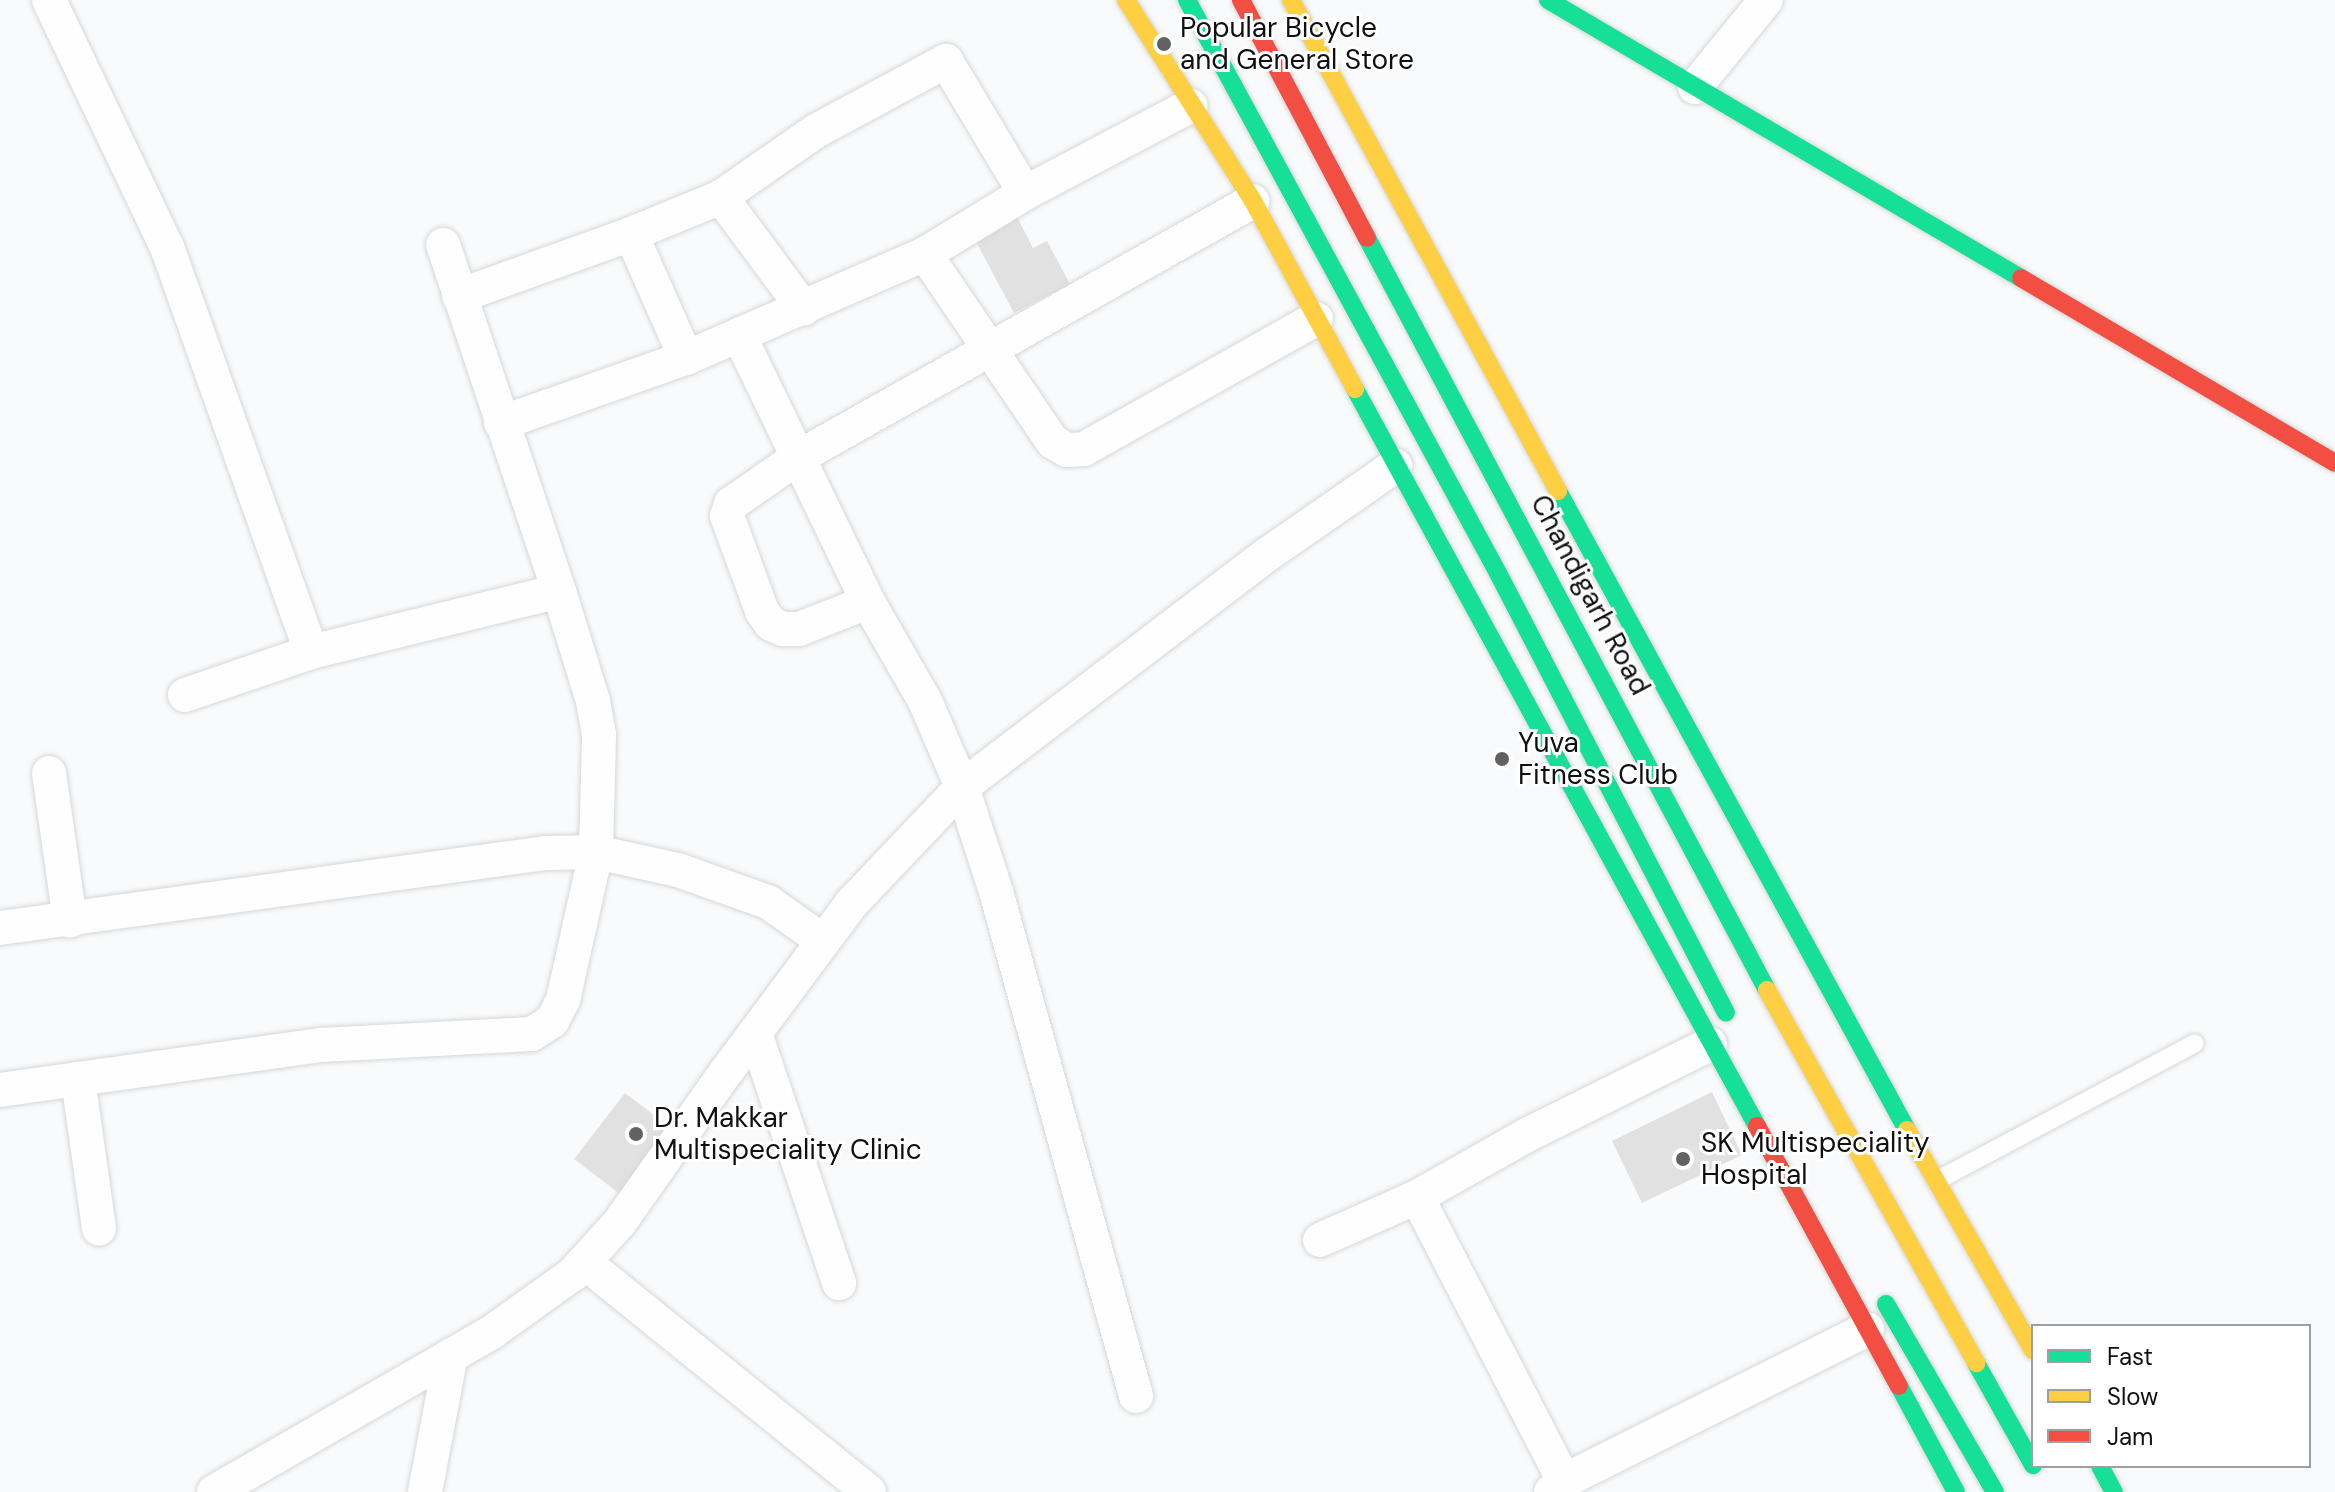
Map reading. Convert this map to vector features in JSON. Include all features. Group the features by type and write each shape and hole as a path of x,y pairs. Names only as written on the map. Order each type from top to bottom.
{"main road":[{"path":"1126,0 1190,106 1253,201 1395,466 1724,1040"},
{"path":"1187,0 1498,573 1867,1329 1956,1492"},
{"name":"Chandigarh Road","path":"1241,0 1778,1011 2031,1461"},
{"path":"1291,0 1524,433 1936,1181 2031,1347"},
{"path":"1548,0 2335,463"},
{"path":"1877,1288 1995,1492"},
{"path":"2101,1468 2114,1492"}],"street":[{"path":"49,0 167,247 311,652"},
{"path":"1695,87 1766,0"},
{"path":"459,296 631,234 721,197 816,131 946,61 1025,193"},
{"path":"501,423 686,358 925,254 1025,193 1190,106"},
{"path":"721,197 804,309"},
{"path":"868,602 799,629 783,629 771,624 762,611 727,516 731,504 797,458 1253,201"},
{"path":"631,234 686,358"},
{"path":"0,1090 321,1045 532,1034 552,1021 563,1000 596,852 599,735 593,701 559,591 443,245"},
{"path":"925,254 992,348 1053,442 1067,450 1084,449 1316,319"},
{"path":"739,335 868,602 925,701 962,787 997,895 1136,1396"},
{"path":"214,1492 492,1332 584,1262 620,1222 852,903 962,787 1268,554 1395,466"},
{"path":"185,695 311,652 559,591"},
{"path":"49,773 70,921"},
{"path":"0,928 70,921 285,887 546,853 596,852 678,870 768,902 823,941"},
{"path":"755,1033 839,1283"},
{"path":"1320,1240 1417,1197 1529,1134 1724,1040"},
{"path":"78,1079 99,1229"},
{"path":"1417,1197 1557,1486 1867,1329"},
{"path":"584,1262 840,1481 869,1492"},
{"path":"425,1492 451,1355"}],"lane":[{"path":"1936,1181 2195,1043"}],"building":[{"path":"1016,215 1033,248 1047,241 1070,284 1014,313 973,236"},
{"path":"1712,1092 1742,1155 1642,1203 1612,1141"},
{"path":"625,1093 680,1135 629,1201 574,1159"}],"traffic: fast":[{"path":"1187,0 1498,573 1726,1012"},
{"path":"1548,0 2021,278"},
{"path":"1367,238 1767,990"},
{"path":"1355,389 1757,1126"},
{"path":"1558,491 1907,1130"},
{"path":"1886,1304 1995,1492"},
{"path":"1976,1363 2031,1461"},
{"path":"1899,1386 1956,1492"},
{"path":"2101,1468 2114,1492"}],"traffic: slow":[{"path":"1126,0 1253,201 1355,389"},
{"path":"1291,0 1558,491"},
{"path":"1767,990 1976,1363"},
{"path":"1907,1130 2031,1347"}],"traffic: jam":[{"path":"1241,0 1367,238"},
{"path":"2021,278 2335,463"},
{"path":"1757,1126 1899,1386"}],"place":[{"name":"Popular Bicycle and General Store","path":"1164,44"},
{"name":"Yuva Fitness Club","path":"1502,759"},
{"name":"Dr. Makkar Multispeciality Clinic","path":"636,1134"},
{"name":"SK Multispeciality Hospital","path":"1683,1159"}]}
